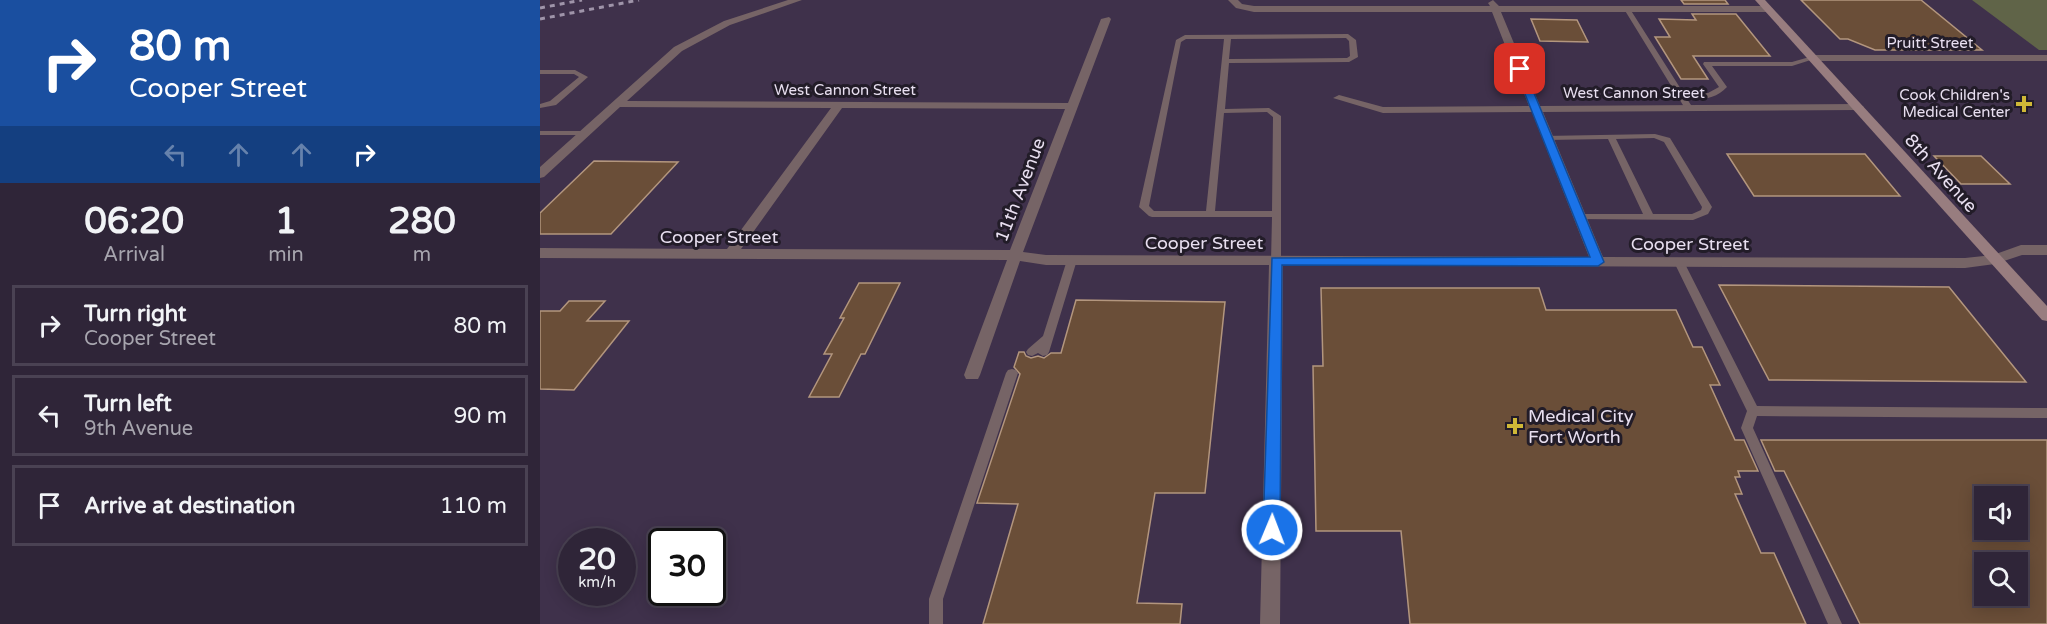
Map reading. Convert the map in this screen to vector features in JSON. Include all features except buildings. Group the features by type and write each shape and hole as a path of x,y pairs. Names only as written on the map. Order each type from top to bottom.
{"main road":[{"name":"8th Avenue","path":"1764,4 2047,316"}],"street":[{"path":"540,174 678,49 727,23 797,0"},
{"path":"1236,3 1254,9 1494,5 1627,9 1764,4"},
{"path":"1494,5 1598,262"},
{"name":"11th Avenue","path":"972,375 1014,255 1106,20"},
{"name":"Pruitt Street","path":"1813,58 2047,58"},
{"name":"West Cannon Street","path":"1339,98 1383,110 1858,108"},
{"name":"West Cannon Street","path":"618,104 1071,106"},
{"path":"730,255 839,105"},
{"name":"Cooper Street","path":"540,253 1014,255 1046,260 1965,263 1995,259 2021,250 2047,250"},
{"path":"540,263 576,254"},
{"path":"1270,624 1276,261"}],"lane":[{"path":"1627,9 1689,108"},
{"path":"1227,61 1350,60 1354,57 1352,40 1348,36 1185,37 1178,41 1144,207 1152,214 1276,214"},
{"path":"1210,214 1228,37"},
{"path":"1682,96 1704,97 1716,94 1723,87 1707,64 1792,63 1813,58"},
{"path":"540,72 575,72 584,77 553,103 540,106"},
{"path":"1220,111 1269,110 1277,116 1276,261"},
{"path":"540,133 584,134"},
{"path":"1611,136 1649,216"},
{"path":"1547,138 1655,136 1667,140 1707,207 1705,212 1694,216 1580,216"},
{"path":"1038,352 1049,336 1072,260"},
{"path":"1679,262 1753,411 1747,428 1835,624"},
{"path":"936,624 936,599 1012,373"},
{"path":"1753,411 2047,413"}],"green space":[{"path":"1972,0 2047,0 2047,50 2039,50"}],"railway":[{"path":"540,8 582,0"},
{"path":"540,19 639,0"}],"place":[{"name":"Cook Children's Medical Center","path":"2024,104"},
{"name":"Medical City Fort Worth","path":"1515,426"}],"route":[{"path":"1272,530 1276,261 1598,262 1520,69"}]}
